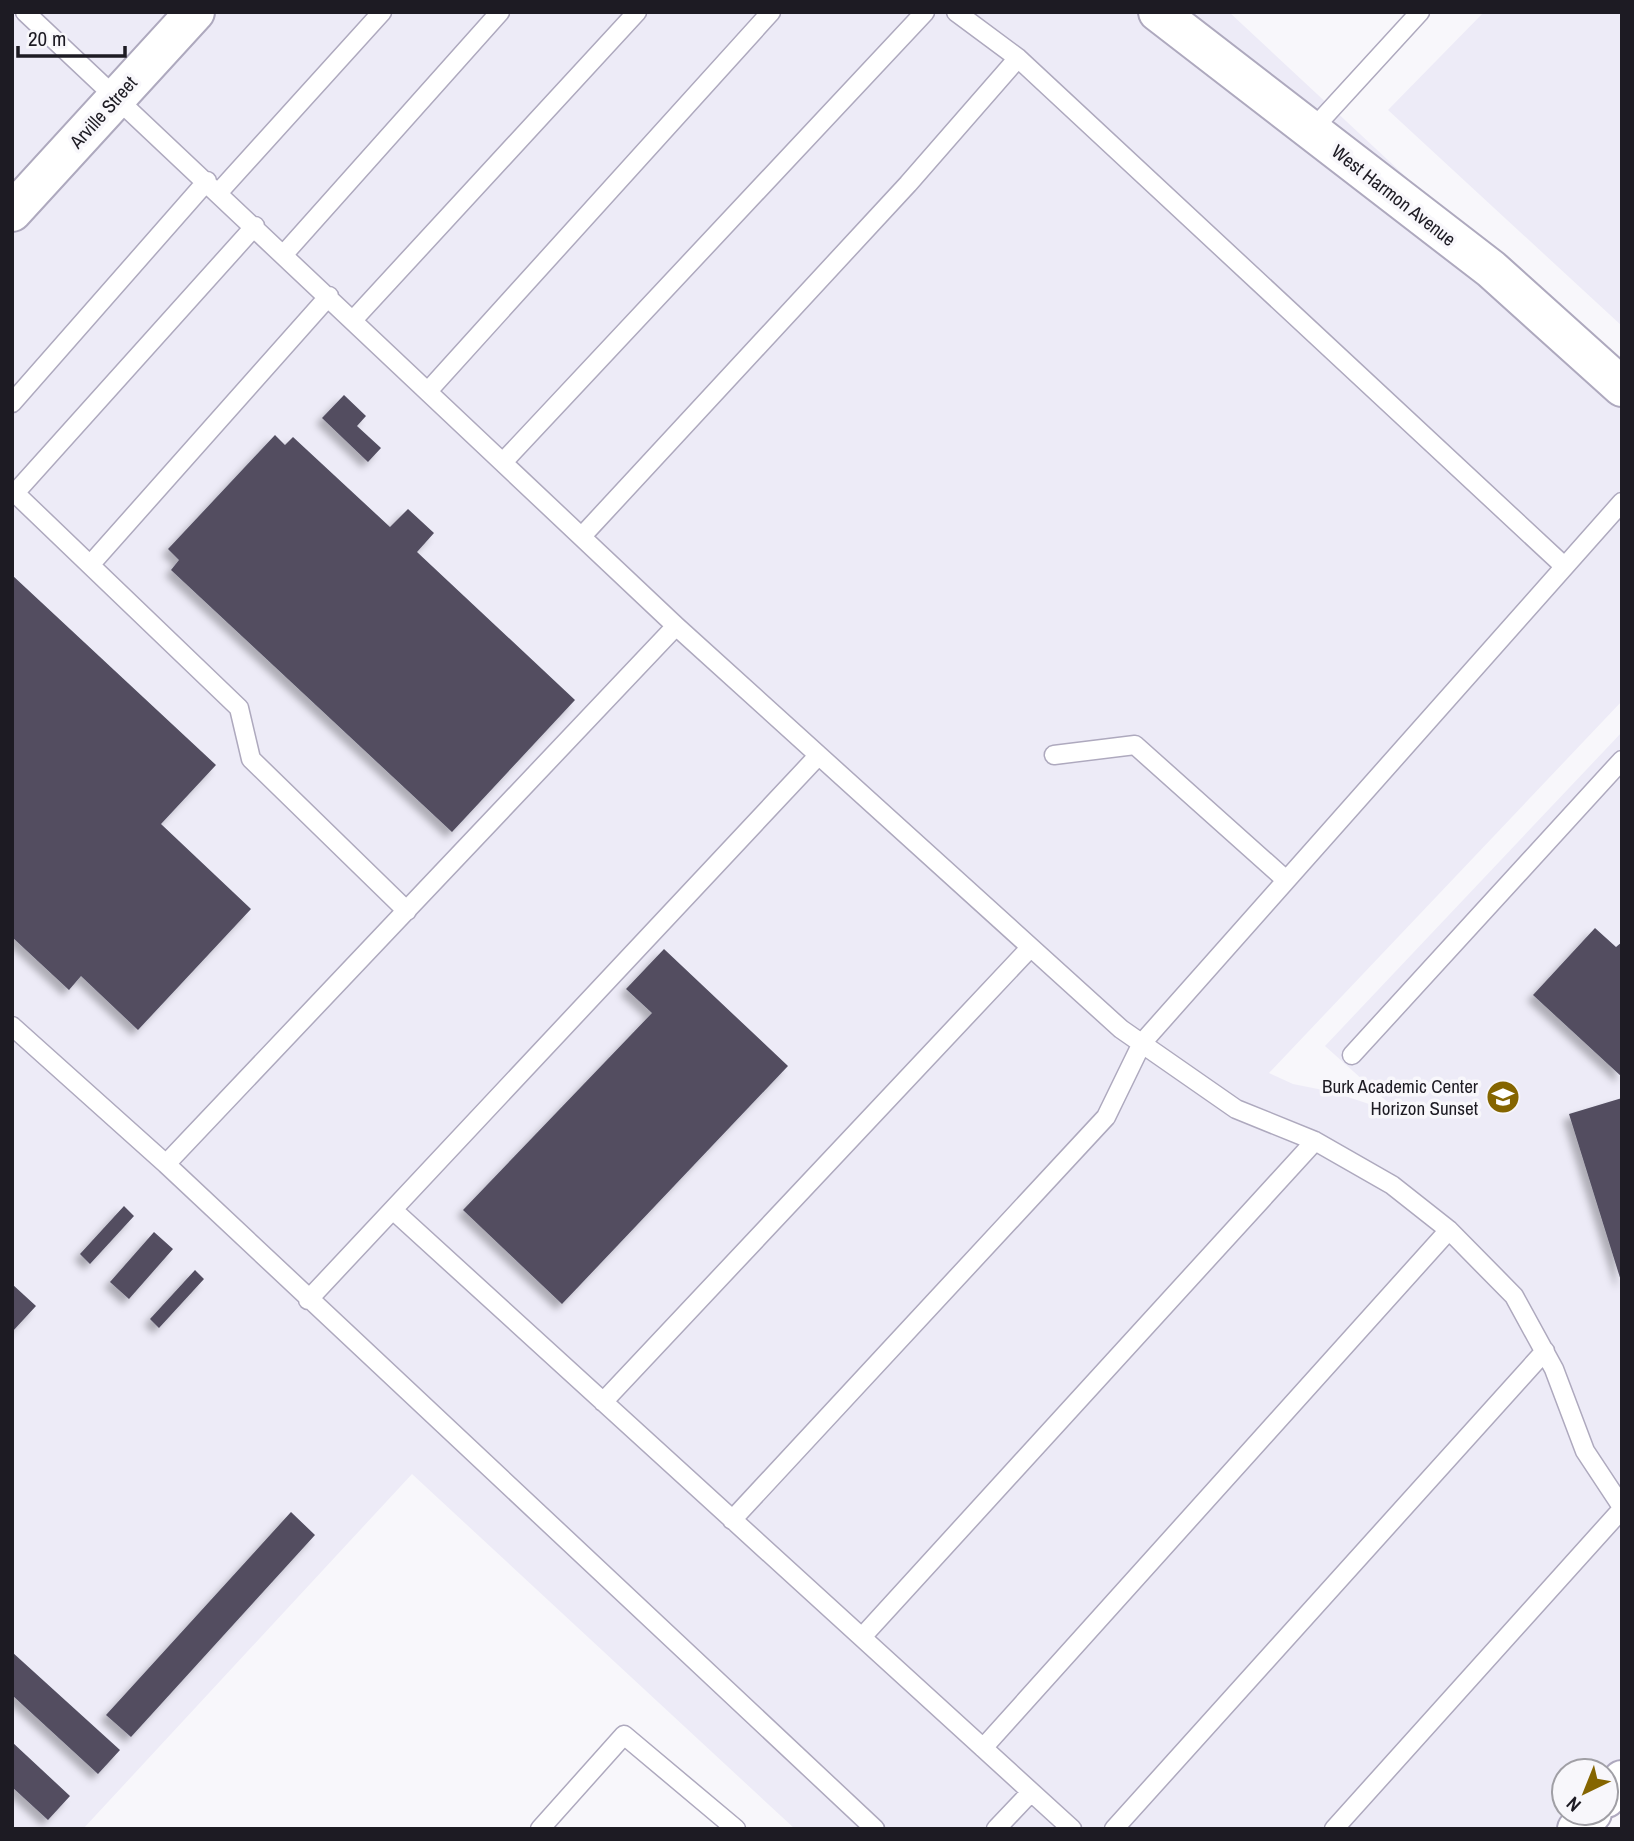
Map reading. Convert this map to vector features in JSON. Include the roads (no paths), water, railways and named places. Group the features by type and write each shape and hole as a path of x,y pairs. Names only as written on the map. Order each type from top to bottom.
{"main road":[{"name":"Arville Street","path":"12,212 195,12"},
{"name":"West Harmon Avenue","path":"1158,12 1491,269 1622,387"}],"lane":[{"path":"25,12 817,757 1121,1029 1236,1109 1315,1140 1392,1185 1449,1230 1514,1296 1545,1351 1585,1451 1622,1508 1334,1829"},
{"path":"12,403 213,187 382,12"},
{"path":"284,254 500,12"},
{"path":"354,320 638,12"},
{"path":"429,390 771,12"},
{"path":"504,461 925,12"},
{"path":"956,12 1017,58 1564,566"},
{"path":"1311,131 1420,12"},
{"path":"583,535 908,184 1017,58"},
{"path":"254,226 15,493 239,708 251,760 408,911"},
{"path":"90,565 329,296"},
{"path":"732,1520 1106,1116 1142,1043 1622,502"},
{"path":"166,1164 676,626"},
{"path":"1054,755 1135,745 1286,880"},
{"path":"309,1300 817,757"},
{"path":"1352,1055 1622,760"},
{"path":"603,1402 1030,948"},
{"path":"12,1026 166,1164 875,1829"},
{"path":"862,1637 1315,1140"},
{"path":"393,1210 1072,1829"},
{"path":"983,1748 1449,1230"},
{"path":"1114,1829 1545,1351"},
{"path":"540,1829 624,1735 736,1829"},
{"path":"996,1829 1031,1792"}],"place":[{"name":"Burk Academic Center Horizon Sunset","path":"1503,1097"}]}
